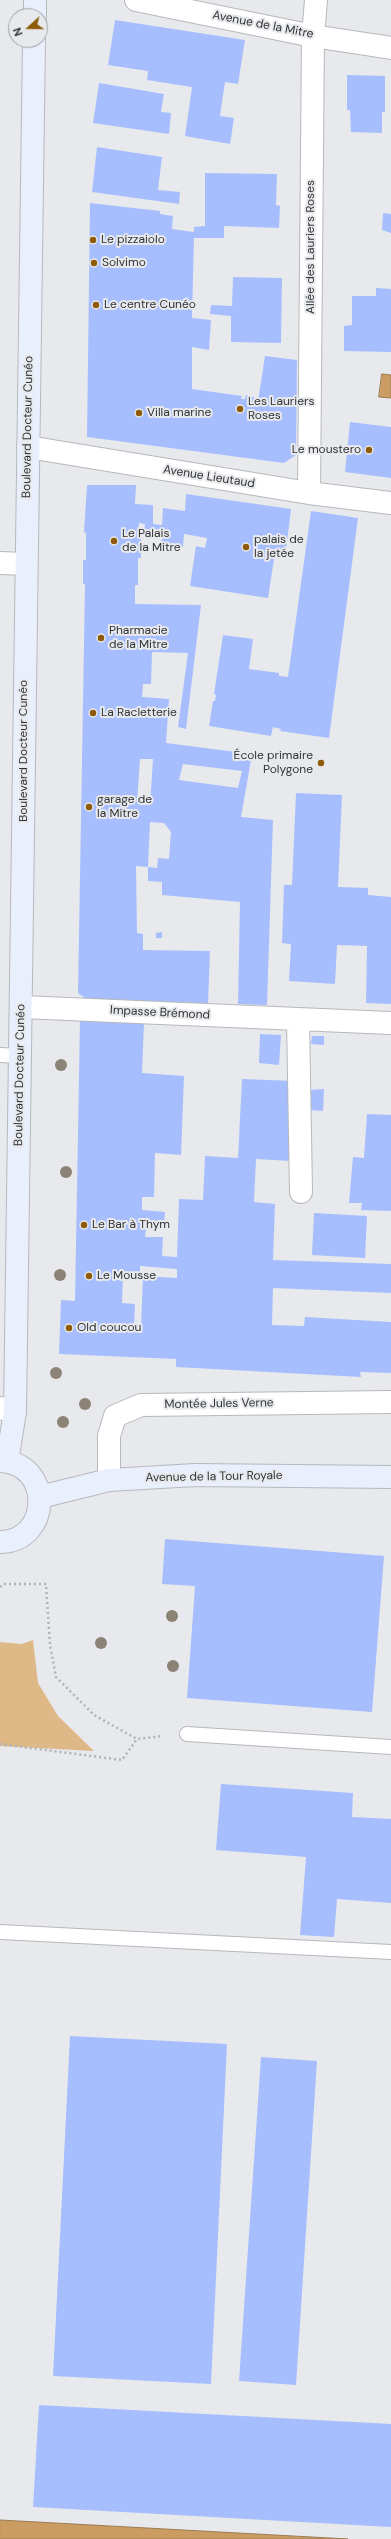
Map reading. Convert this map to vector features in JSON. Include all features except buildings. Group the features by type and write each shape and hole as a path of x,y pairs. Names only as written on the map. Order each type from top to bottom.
{"main road":[{"name":"Boulevard Docteur Cunéo","path":"3,1461 7,1410 10,1056 22,1007 26,564 34,48"},
{"path":"0,1542 22,1535 32,1525 39,1512 40,1497 33,1477 17,1464 3,1461"},
{"name":"Avenue de la Tour Royale","path":"40,1497 109,1480 195,1475 391,1477"}],"street":[{"name":"Avenue de la Mitre","path":"136,0 313,36 391,48"},
{"name":"Allée des Lauriers Roses","path":"309,493 313,36 316,0"},
{"name":"Avenue Lieutaud","path":"28,447 309,493 391,503"},
{"path":"0,563 26,564"},
{"name":"Impasse Brémond","path":"22,1007 390,1023"},
{"path":"298,1019 301,1192"},
{"name":"Montée Jules Verne","path":"109,1480 109,1436 115,1416 141,1405 391,1402"}],"lane":[{"path":"187,1734 391,1747"},
{"path":"0,1932 391,1952"}],"path":[{"path":"0,1587 4,1584 46,1584 50,1645 56,1677 94,1715 137,1739 187,1734"},
{"path":"0,1744 122,1760 137,1739"}],"shaded area":[{"path":"382,374 391,375 391,398 379,397"},
{"path":"33,1640 38,1683 58,1716 94,1751 0,1746 0,1642 22,1644"},
{"path":"0,2520 348,2539 0,2539"}],"place":[{"name":"Le pizzaiolo","path":"93,240"},
{"name":"Solvimo","path":"94,263"},
{"name":"Le centre Cunéo","path":"96,305"},
{"name":"Les Lauriers Roses","path":"240,409"},
{"name":"Villa marine","path":"139,413"},
{"name":"Le moustero","path":"369,450"},
{"name":"Le Palais de la Mitre","path":"114,541"},
{"name":"palais de la jetée","path":"246,547"},
{"name":"Pharmacie de la Mitre","path":"101,638"},
{"name":"La Racletterie","path":"93,713"},
{"name":"École primaire Polygone","path":"321,763"},
{"name":"garage de la Mitre","path":"89,807"},
{"name":"Le Bar à Thym","path":"84,1225"},
{"name":"Le Mousse","path":"89,1276"},
{"name":"Old coucou","path":"69,1328"}]}
